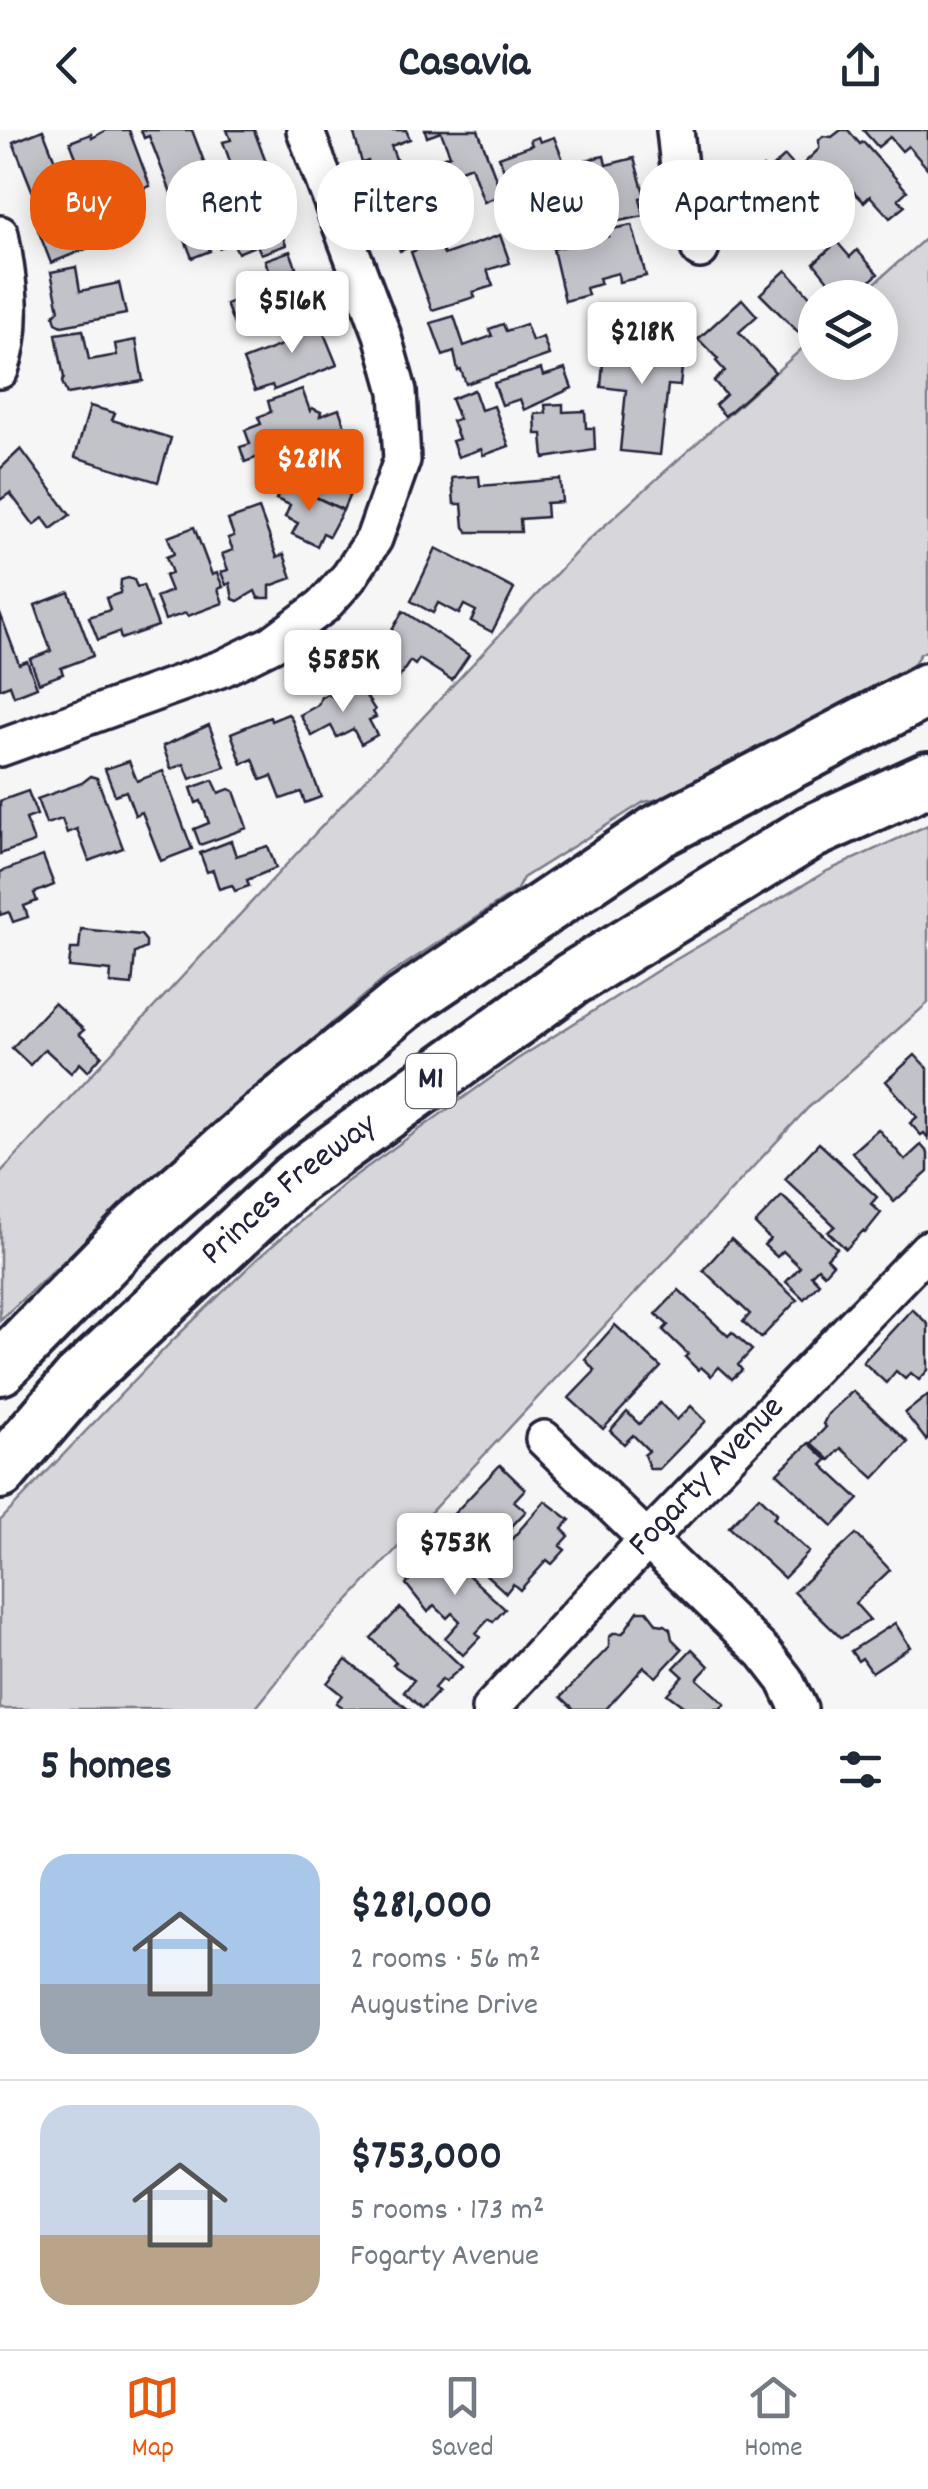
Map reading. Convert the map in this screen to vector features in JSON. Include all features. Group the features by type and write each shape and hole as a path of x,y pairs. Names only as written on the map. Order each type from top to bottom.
{"highway":[{"name":"Princes Freeway","path":"0,1368 139,1226 401,1004 658,832 928,690"},
{"name":"Princes Freeway","path":"0,1472 78,1380 295,1179 572,979 810,832 928,779"}],"street":[{"path":"0,748 224,668 272,644 322,606 349,577 374,540 402,460 398,391 382,334 305,130"},
{"path":"675,130 678,160"},
{"path":"0,234 8,273 10,320 8,346 0,370"},
{"name":"Fogarty Avenue","path":"490,1709 649,1538 927,1253"},
{"path":"544,1439 764,1652 785,1680 799,1709"}],"shaded area":[{"path":"928,236 928,650 913,665 670,797 644,802 523,878 516,891 389,975 193,1141 0,1320 0,1173 583,545 798,352 798,380 898,380 898,280 878,280"},
{"path":"928,825 928,1003 808,1108 303,1649 255,1709 0,1709 0,1521 173,1340 257,1259 345,1183 516,1060 663,967 827,871"}],"building":[{"path":"43,130 55,160 30,160 30,185 13,142"},
{"path":"106,130 129,130 140,160 77,160 70,142 91,134 92,138"},
{"path":"141,130 192,130 203,160 166,160 166,180 149,136 144,138"},
{"path":"227,130 254,130 265,160 230,160 223,142 231,140"},
{"path":"353,130 406,130 410,139 391,146 396,160 361,160"},
{"path":"425,130 478,130 494,173 494,198 484,202 474,174 474,160 436,160 450,155 441,132 427,137"},
{"path":"848,130 860,144 863,142 907,191 898,199 905,206 890,218 870,196 864,202 855,193 855,160 807,160 819,149 823,136 832,137"},
{"path":"863,130 928,130 928,169 908,146 902,151 890,137 878,147"},
{"path":"538,137 540,142 554,137 563,160 500,160 499,157 532,145 530,140"},
{"path":"634,158 639,176 639,217 619,221 619,162"},
{"path":"632,225 646,276 619,282 618,273 599,278 601,284 586,288 588,295 565,301 553,250 619,250 619,228"},
{"path":"494,237 494,250 505,250 510,263 487,270 493,286 473,292 475,297 432,310 411,252 442,250 444,255 474,250 474,244"},
{"path":"46,250 83,250 51,263"},
{"path":"189,250 210,250 210,251 192,258"},
{"path":"828,250 844,250 850,257 857,250 878,274 871,280 828,280 814,263"},
{"path":"290,251 311,307 238,335 226,304 263,290 259,282 271,277 265,260"},
{"path":"76,267 80,291 119,283 126,314 62,326 56,323 54,315 59,310 51,272"},
{"path":"786,270 798,283 798,332 760,294"},
{"path":"742,299 757,316 739,332 775,372 725,416 715,405 726,395 714,381 725,371 698,339"},
{"path":"309,312 317,333 323,331 337,365 274,390 272,385 255,391 243,360 289,342 282,323"},
{"path":"454,316 464,346 492,336 489,329 503,324 506,331 526,324 532,341 543,337 549,355 466,384 454,352 443,356 431,323"},
{"path":"630,329 642,331 641,337 659,339 658,347 684,350 680,386 668,385 660,455 620,451 626,390 601,387 603,362 609,362 612,333 630,335"},
{"path":"83,330 89,360 117,355 115,344 136,340 143,381 67,394 56,334"},
{"path":"541,369 543,376 565,369 572,388 524,410 520,399 502,405 494,383"},
{"path":"302,389 310,411 312,408 321,412 320,416 339,409 347,432 319,443 316,436 245,462 240,447 250,444 245,430 261,424 258,417 271,412 268,401"},
{"path":"474,390 481,410 494,406 509,446 483,455 481,449 458,457 452,441 459,439 452,421 459,419 451,399"},
{"path":"563,404 563,412 585,411 586,428 594,428 595,450 544,458 542,434 536,434 535,414 546,413 545,405"},
{"path":"90,406 115,413 112,420 171,438 158,482 75,457"},
{"path":"21,449 70,515 51,529 43,518 34,525 10,493 0,500 0,469"},
{"path":"330,458 354,469 348,481 354,485 343,510 284,482 290,468 300,473 305,462 323,471"},
{"path":"479,476 480,486 560,479 562,502 546,503 547,517 520,519 521,532 468,532 462,504 454,504 452,478"},
{"path":"284,482 343,510 329,536 323,533 317,546 292,534 298,523 285,517 290,505 276,499"},
{"path":"259,509 277,557 284,554 292,578 270,586 270,598 258,598 255,591 238,601 233,599 230,583 226,585 221,572 228,570 222,554 233,550 228,538 234,536 228,520"},
{"path":"194,527 212,575 217,573 223,587 218,589 223,603 165,620 156,597 171,591 165,576 172,573 166,557 174,554 168,537"},
{"path":"436,548 514,589 492,632 471,621 476,611 464,605 459,614 438,603 433,613 411,601"},
{"path":"128,578 137,587 143,585 158,626 121,639 119,632 98,640 89,617 110,610 106,598 120,593 121,580"},
{"path":"69,592 93,656 61,668 63,674 39,683 30,659 51,651 35,605"},
{"path":"403,611 469,655 452,680 419,659 415,665 410,661 395,684 370,668"},
{"path":"0,613 19,664 27,661 37,687 14,696 10,685 0,689"},
{"path":"359,685 375,710 376,717 369,720 377,735 361,744 353,729 337,737 331,726 312,736 300,715 318,705 321,697 328,694 335,698"},
{"path":"288,714 321,797 305,803 301,792 281,799 272,776 261,780 253,759 242,764 231,733"},
{"path":"209,725 225,767 190,779 184,764 171,769 163,746"},
{"path":"129,761 137,781 163,771 192,849 161,861 142,812 135,815 126,791 115,795 105,769"},
{"path":"91,776 97,778 123,848 89,861 77,829 67,833 62,819 46,824 37,799"},
{"path":"213,780 219,793 234,791 247,828 200,845 194,829 209,823 191,788"},
{"path":"28,791 37,815 26,819 34,842 0,854 0,801"},
{"path":"231,841 236,856 268,846 276,868 247,880 249,886 235,891 232,885 219,889 213,870 207,872 200,853"},
{"path":"43,856 54,885 34,893 37,901 24,906 28,917 13,922 9,912 0,915 0,872"},
{"path":"81,929 141,935 146,948 135,953 132,985 110,983 111,971 69,967 71,949 79,949"},
{"path":"54,1003 84,1030 79,1034 102,1055 88,1071 80,1063 71,1073 45,1049 30,1065 12,1048"},
{"path":"915,1055 928,1069 928,1138 910,1123 917,1117 886,1081"},
{"path":"878,1129 905,1160 921,1145 928,1153 928,1172 894,1202 852,1152"},
{"path":"819,1143 877,1197 871,1204 881,1213 846,1249 828,1232 835,1226 785,1179"},
{"path":"782,1196 837,1248 827,1258 833,1264 824,1274 818,1268 811,1275 819,1283 804,1299 786,1282 800,1267 783,1251 777,1257 764,1245 770,1239 755,1224"},
{"path":"731,1239 797,1300 761,1338 743,1322 750,1314 703,1270"},
{"path":"679,1290 728,1336 732,1332 752,1350 738,1365 742,1370 732,1379 719,1367 711,1376 701,1367 698,1370 685,1357 688,1354 663,1330 668,1325 656,1314"},
{"path":"912,1309 928,1324 928,1370 919,1380 911,1373 905,1379 896,1371 886,1383 863,1362"},
{"path":"615,1325 661,1367 603,1429 569,1398 595,1371 585,1359"},
{"path":"853,1391 908,1442 874,1478 841,1448 830,1460 811,1443 826,1427 823,1424 828,1414"},
{"path":"928,1395 928,1438 926,1440 905,1413"},
{"path":"660,1403 677,1420 691,1406 706,1421 659,1469 650,1469 644,1455 649,1451 633,1435 624,1444 610,1431 627,1412 639,1424"},
{"path":"809,1443 827,1460 822,1465 859,1499 833,1526 777,1473"},
{"path":"500,1465 525,1489 514,1501 526,1511 478,1562 461,1547 471,1535 451,1517"},
{"path":"759,1496 777,1513 773,1518 809,1552 784,1578 729,1527"},
{"path":"545,1501 570,1520 562,1529 569,1536 560,1546 565,1550 552,1564 547,1560 520,1590 513,1584 506,1593 483,1572"},
{"path":"856,1534 890,1570 855,1603 870,1620 841,1638 794,1592"},
{"path":"439,1548 505,1609 476,1633 480,1637 463,1655 445,1638 460,1621 452,1613 447,1618 434,1605 428,1612 406,1584"},
{"path":"400,1608 462,1667 445,1682 442,1679 434,1688 438,1692 422,1709 404,1692 414,1680 393,1665 396,1662 371,1638"},
{"path":"638,1611 647,1611 657,1624 670,1629 672,1639 682,1649 656,1677 644,1667 606,1709 574,1709 561,1697 609,1647 613,1633 623,1633"},
{"path":"895,1623 910,1647 872,1672 851,1651"},
{"path":"692,1649 709,1666 697,1679 725,1704 720,1709 687,1709 667,1694 683,1676 674,1668"},
{"path":"346,1660 408,1709 344,1709 336,1703 342,1695 327,1683"}]}
